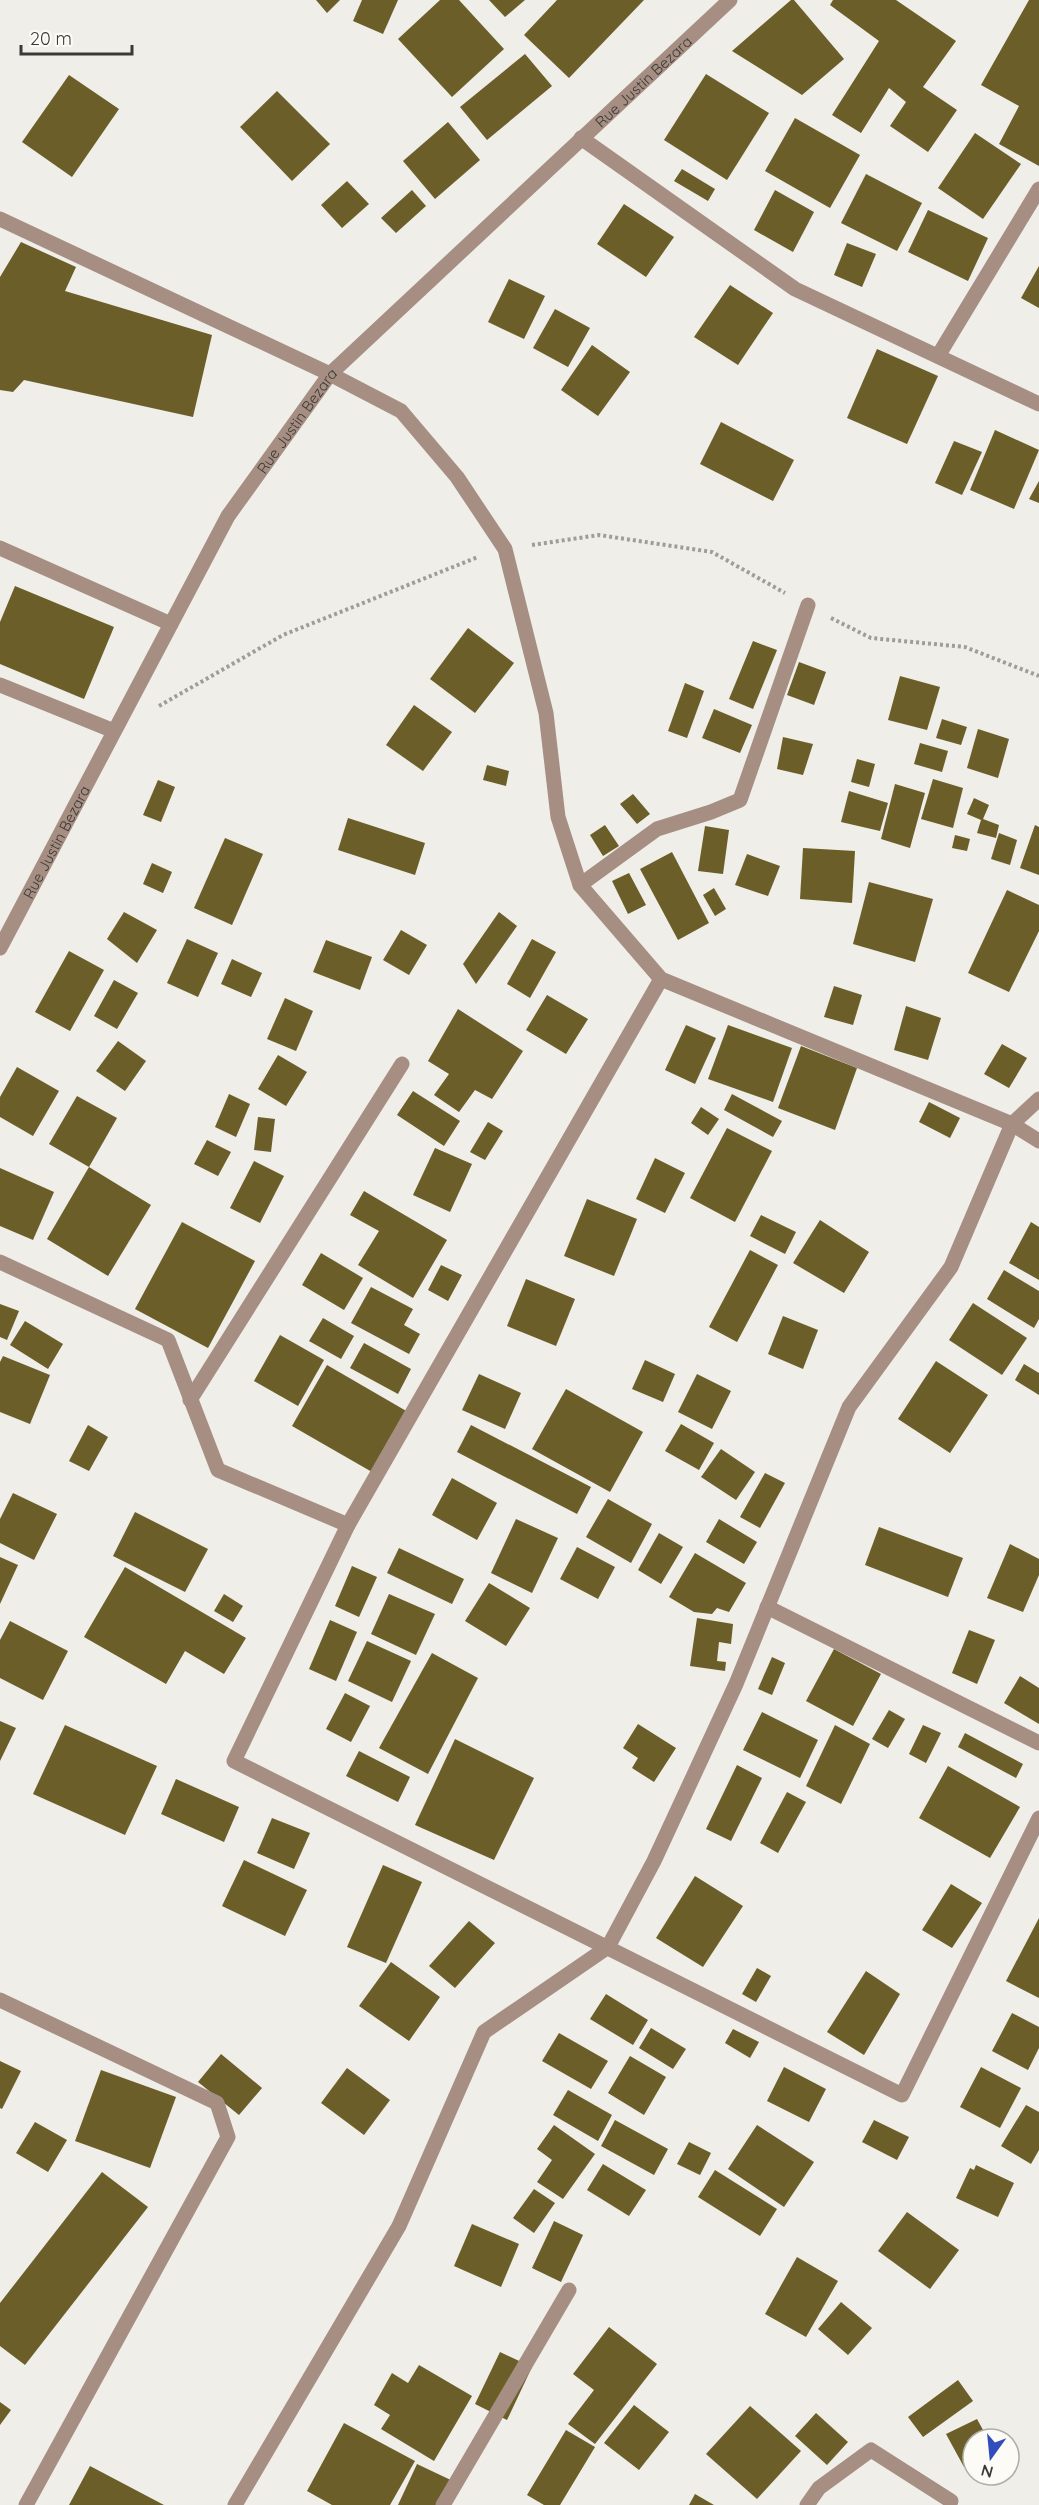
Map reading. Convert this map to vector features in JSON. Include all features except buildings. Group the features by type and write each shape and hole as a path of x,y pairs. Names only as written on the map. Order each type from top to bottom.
{"street":[{"name":"Rue Justin Bezara","path":"0,947 228,516 330,374 730,0"},
{"path":"581,138 795,289 1039,404"},
{"path":"938,356 1039,189"},
{"path":"0,219 330,374 401,411 457,477 505,549 546,713 558,817 580,885 661,979 1012,1124 1039,1141"},
{"path":"0,549 171,624"},
{"path":"580,885 657,829 740,800 808,606"},
{"path":"0,686 114,731"},
{"path":"661,979 348,1525 234,1761 902,2096 1039,1818"},
{"path":"190,1400 402,1065"},
{"path":"235,2505 399,2226 484,2032 608,1947 654,1861 736,1684 849,1407 951,1267 1012,1124 1039,1099"},
{"path":"0,1262 168,1340 218,1470 348,1525"},
{"path":"767,1607 1039,1743"},
{"path":"0,2001 217,2103 228,2137 26,2505"},
{"path":"442,2505 569,2290"},
{"path":"807,2505 819,2488 871,2450 951,2501"}],"path":[{"path":"154,709 283,635 494,551 599,536 711,552 871,638 965,647 1039,676"}]}
